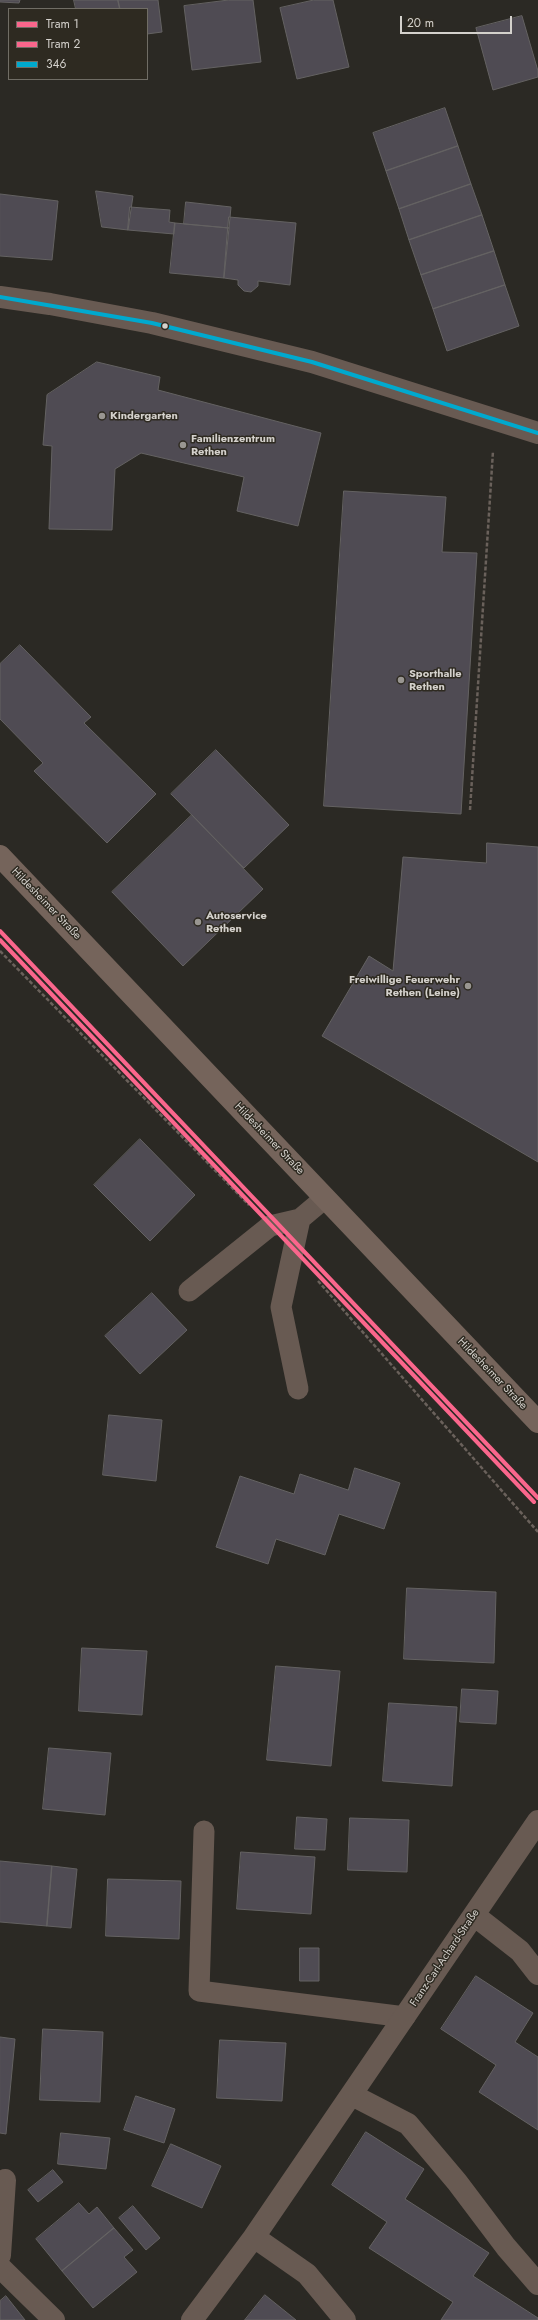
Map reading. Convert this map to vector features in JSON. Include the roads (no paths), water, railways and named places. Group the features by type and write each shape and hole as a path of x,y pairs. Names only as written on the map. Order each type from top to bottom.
{"street":[{"path":"0,297 50,304 152,323 304,360 538,433"},
{"name":"Hildesheimer Straße","path":"0,856 538,1422"},
{"name":"Franz-Carl-Achard-Straße","path":"192,2320 254,2237 538,1821"},
{"path":"474,1915 520,1951 538,1974"},
{"path":"352,2095 408,2124 457,2182 506,2247 538,2284"},
{"path":"0,2255 5,2180"},
{"path":"254,2237 307,2274 345,2320"},
{"path":"0,2266 54,2320"}],"lane":[{"path":"189,1291 270,1226 300,1219 325,1198"},
{"path":"298,1389 281,1307 300,1219"},
{"path":"204,1831 199,1991 405,2017"}],"tram line":[{"name":"1","path":"0,931 538,1498"},
{"name":"2","path":"0,940 534,1502"}],"place":[{"name":"Kindergarten","path":"102,416"},
{"name":"Familienzentrum Rethen","path":"183,445"},
{"name":"Sporthalle Rethen","path":"401,680"},
{"name":"Autoservice Rethen","path":"198,922"},
{"name":"Freiwillige Feuerwehr Rethen (Leine)","path":"468,986"}]}
